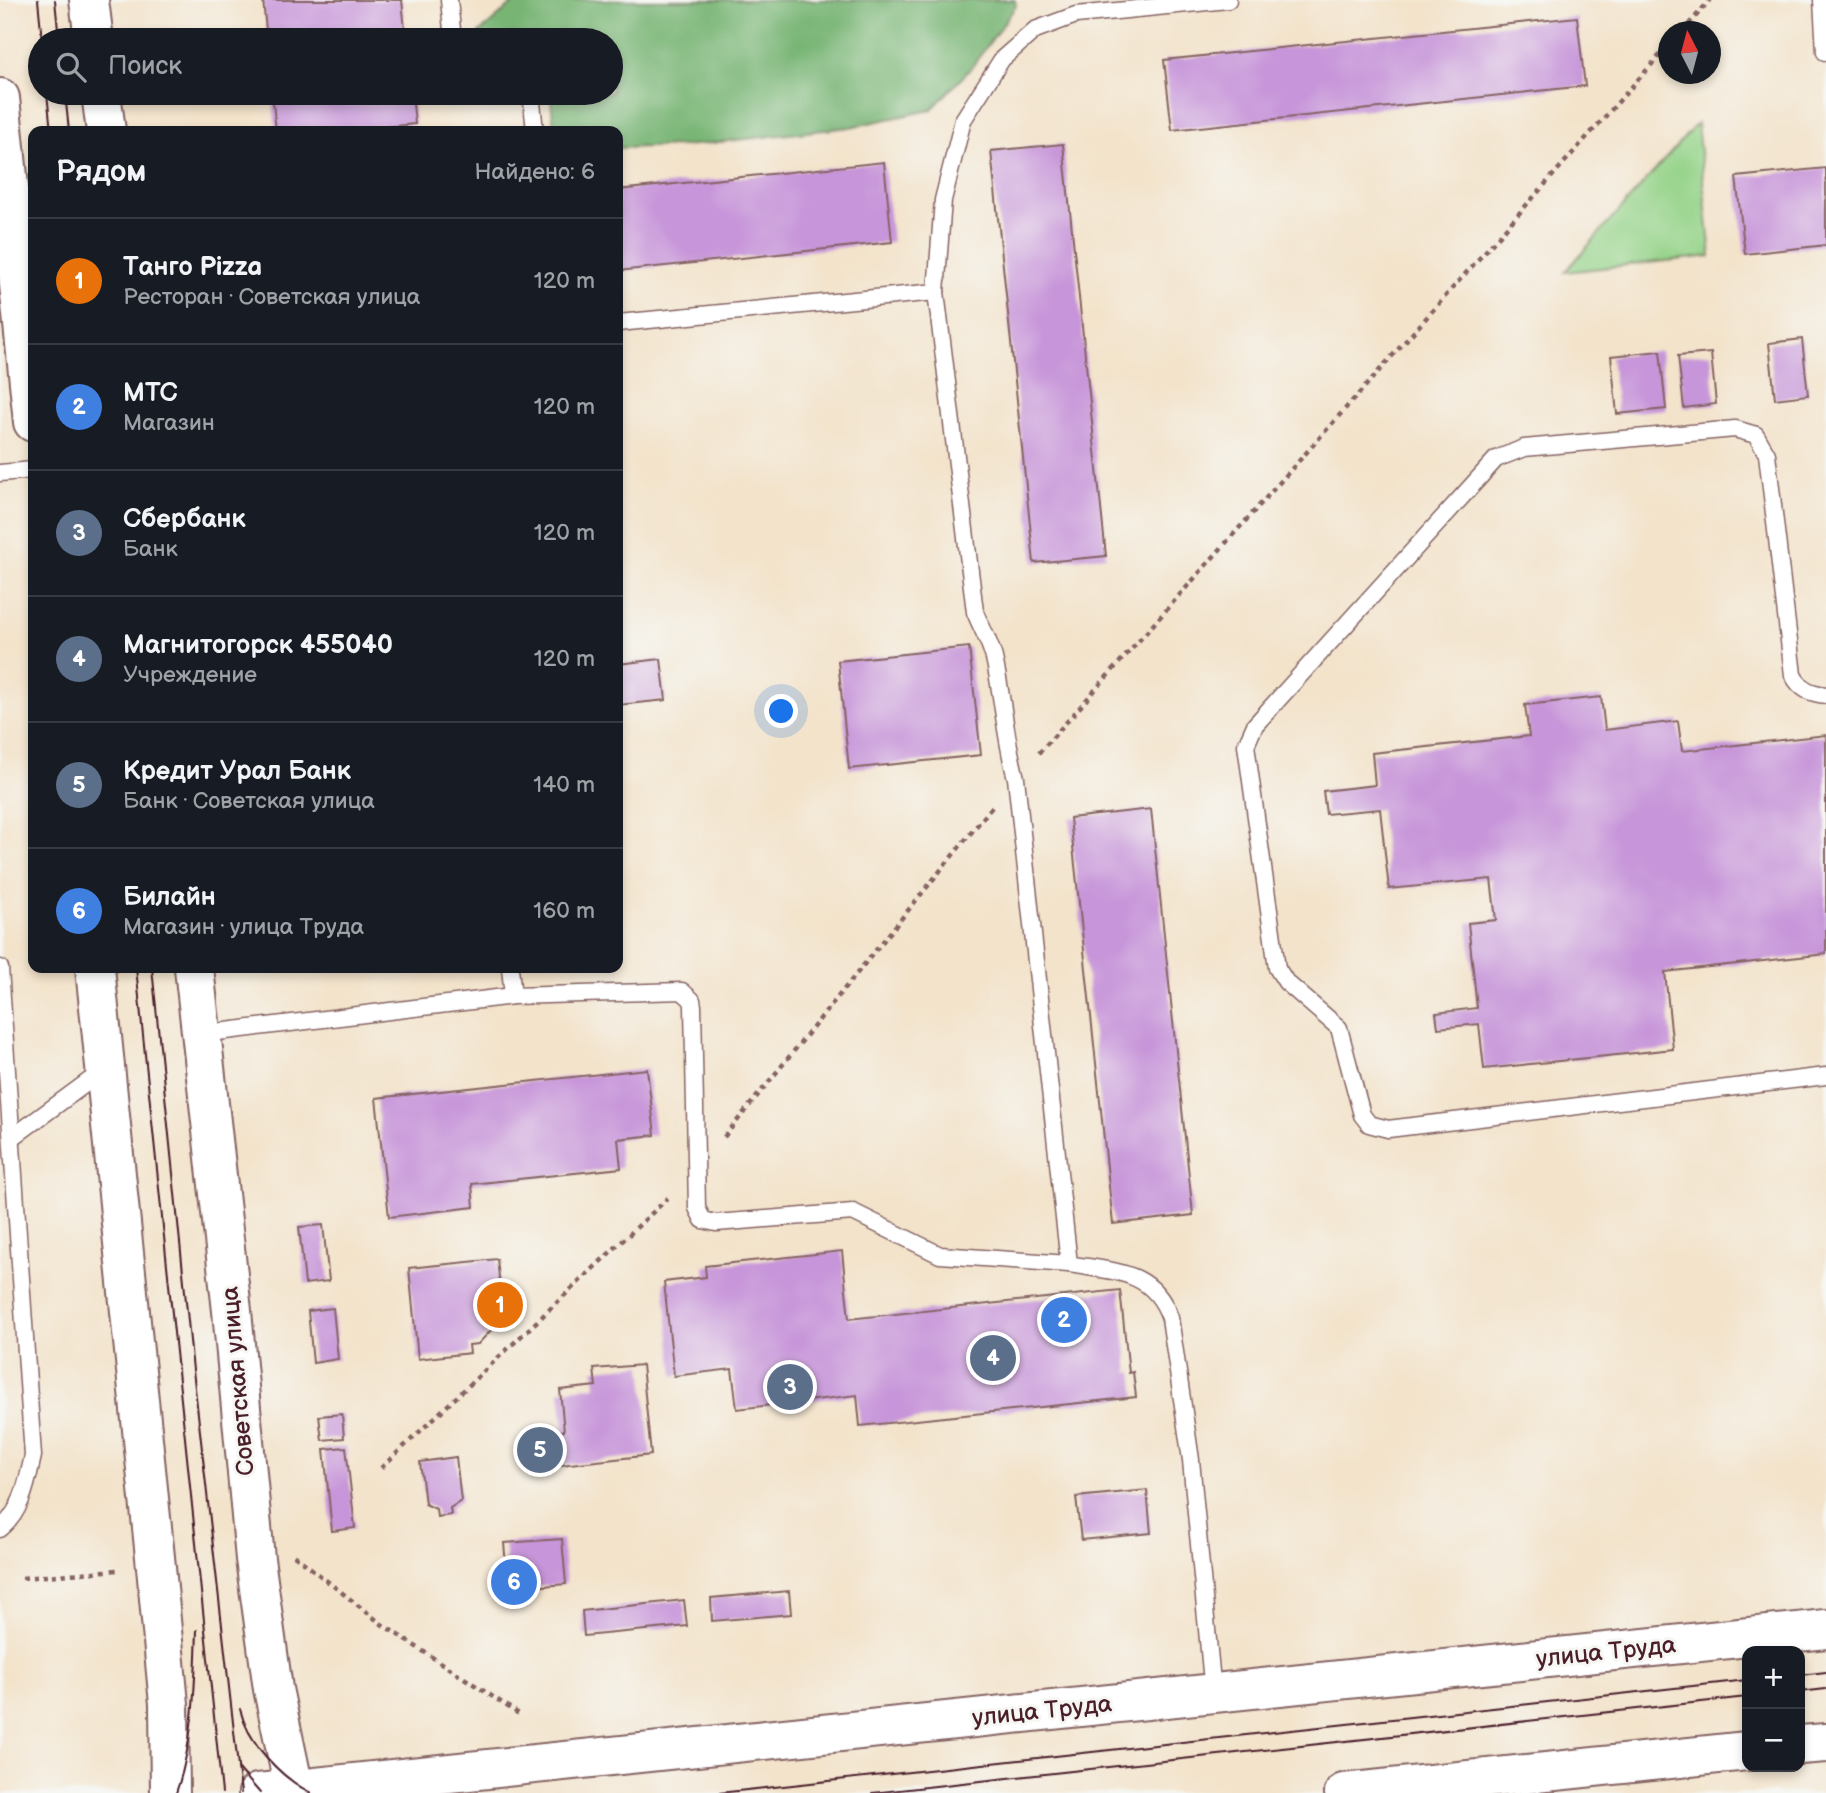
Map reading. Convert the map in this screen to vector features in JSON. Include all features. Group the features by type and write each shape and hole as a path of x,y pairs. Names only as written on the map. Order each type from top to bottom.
{"main road":[{"path":"89,0 92,28"},
{"path":"103,105 105,126"},
{"path":"1,120 28,375"},
{"path":"96,973 169,1704 170,1793"},
{"name":"Советская улица","path":"194,973 232,1311 255,1559 273,1689 283,1792"},
{"name":"улица Труда","path":"283,1792 1826,1629"},
{"path":"1805,1745 1826,1743"},
{"path":"1344,1793 1742,1752"}],"lane":[{"path":"449,0 452,28"},
{"path":"1069,1264 1016,778 1003,722 1002,698 993,654 975,612 936,292 943,200 963,120 1002,60 1035,30 1076,15 1228,0"},
{"path":"1822,0 1825,52"},
{"path":"532,105 534,126"},
{"path":"623,323 936,292"},
{"path":"1826,695 1808,692 1799,686 1793,675 1767,454 1756,435 1735,429 1524,448 1509,452 1486,468 1255,725 1246,745 1246,757 1277,968 1286,982 1339,1028 1362,1115 1369,1124 1388,1129 1826,1076"},
{"path":"0,473 28,470"},
{"path":"0,968 13,1137 8,1183 33,1456 25,1491 10,1521 0,1529"},
{"path":"511,973 513,996"},
{"path":"200,1034 513,996 676,989 688,994 694,1006 697,1208 703,1220 709,1223 853,1212 867,1216 940,1255 1069,1264 1130,1276 1149,1283 1163,1298 1170,1318 1191,1460 1213,1693"},
{"path":"13,1137 106,1068"}],"path":[{"path":"1692,21 1710,0"},
{"path":"294,1555 383,1625 519,1714"},
{"path":"22,1578 156,1567"}],"green space":[{"path":"517,0 1015,0 1016,6 971,68 931,110 850,127 685,146 623,148 623,126 554,126 551,105 623,105 623,28 485,28"},
{"path":"1697,123 1711,256 1565,272"}],"building":[{"path":"263,0 402,0 405,28 266,28"},
{"path":"1577,17 1585,86 1172,130 1164,60"},
{"path":"273,105 413,105 415,124 393,126 275,126"},
{"path":"1063,144 1106,556 1034,563 991,151"},
{"path":"884,162 892,242 623,270 623,189"},
{"path":"1826,168 1826,245 1745,254 1736,177"},
{"path":"1802,339 1808,395 1775,399 1769,343"},
{"path":"1660,351 1666,409 1617,414 1611,356"},
{"path":"1711,353 1716,404 1684,408 1678,356"},
{"path":"969,647 981,755 849,769 838,661"},
{"path":"661,659 666,700 623,704 623,663"},
{"path":"1601,697 1605,730 1678,721 1682,751 1826,735 1826,954 1665,972 1673,1049 1484,1069 1479,1024 1438,1028 1436,1013 1477,1008 1468,923 1496,920 1491,879 1389,889 1380,809 1326,814 1323,791 1375,785 1372,753 1529,736 1525,705"},
{"path":"1151,809 1193,1215 1113,1224 1070,818"},
{"path":"647,1069 655,1135 618,1139 621,1168 472,1184 474,1207 389,1217 376,1098"},
{"path":"323,1225 329,1281 305,1284 299,1227"},
{"path":"842,1251 849,1319 1120,1290 1129,1373 1133,1372 1136,1397 860,1426 857,1395 737,1409 732,1369 674,1376 664,1282 706,1277 705,1266"},
{"path":"497,1259 503,1314 496,1315 497,1324 478,1344 469,1345 470,1353 418,1359 409,1268"},
{"path":"333,1308 338,1359 313,1363 308,1311"},
{"path":"642,1365 651,1455 543,1467 539,1433 564,1431 560,1390 596,1386 594,1369"},
{"path":"342,1414 344,1438 322,1440 319,1416"},
{"path":"346,1447 355,1528 332,1531 324,1449"},
{"path":"456,1457 461,1501 450,1508 451,1515 437,1517 436,1509 425,1504 420,1462"},
{"path":"1147,1490 1151,1533 1081,1540 1076,1497"},
{"path":"562,1539 566,1584 508,1589 504,1543"},
{"path":"789,1591 791,1614 712,1621 711,1598"},
{"path":"684,1600 687,1626 584,1636 582,1611"}],"tram line":[{"path":"38,0 41,28"},
{"path":"55,0 58,28"},
{"path":"48,105 50,126"},
{"path":"66,105 68,126"},
{"path":"137,973 222,1793"},
{"path":"153,973 193,1370 241,1793"},
{"path":"176,1793 190,1733 197,1630"},
{"path":"1805,1674 1826,1672"},
{"path":"719,1793 1742,1681"},
{"path":"1805,1691 1826,1689"},
{"path":"872,1793 1742,1698"},
{"path":"240,1709 250,1734 267,1758 288,1778 311,1793"},
{"path":"238,1768 260,1793"}],"place":[{"name":"Танго Pizza","path":"500,1305"},
{"name":"МТС","path":"1064,1320"},
{"name":"Магнитогорск 455040","path":"993,1358"},
{"name":"Сбербанк","path":"790,1387"},
{"name":"Кредит Урал Банк","path":"540,1450"},
{"name":"Билайн","path":"514,1582"}]}
